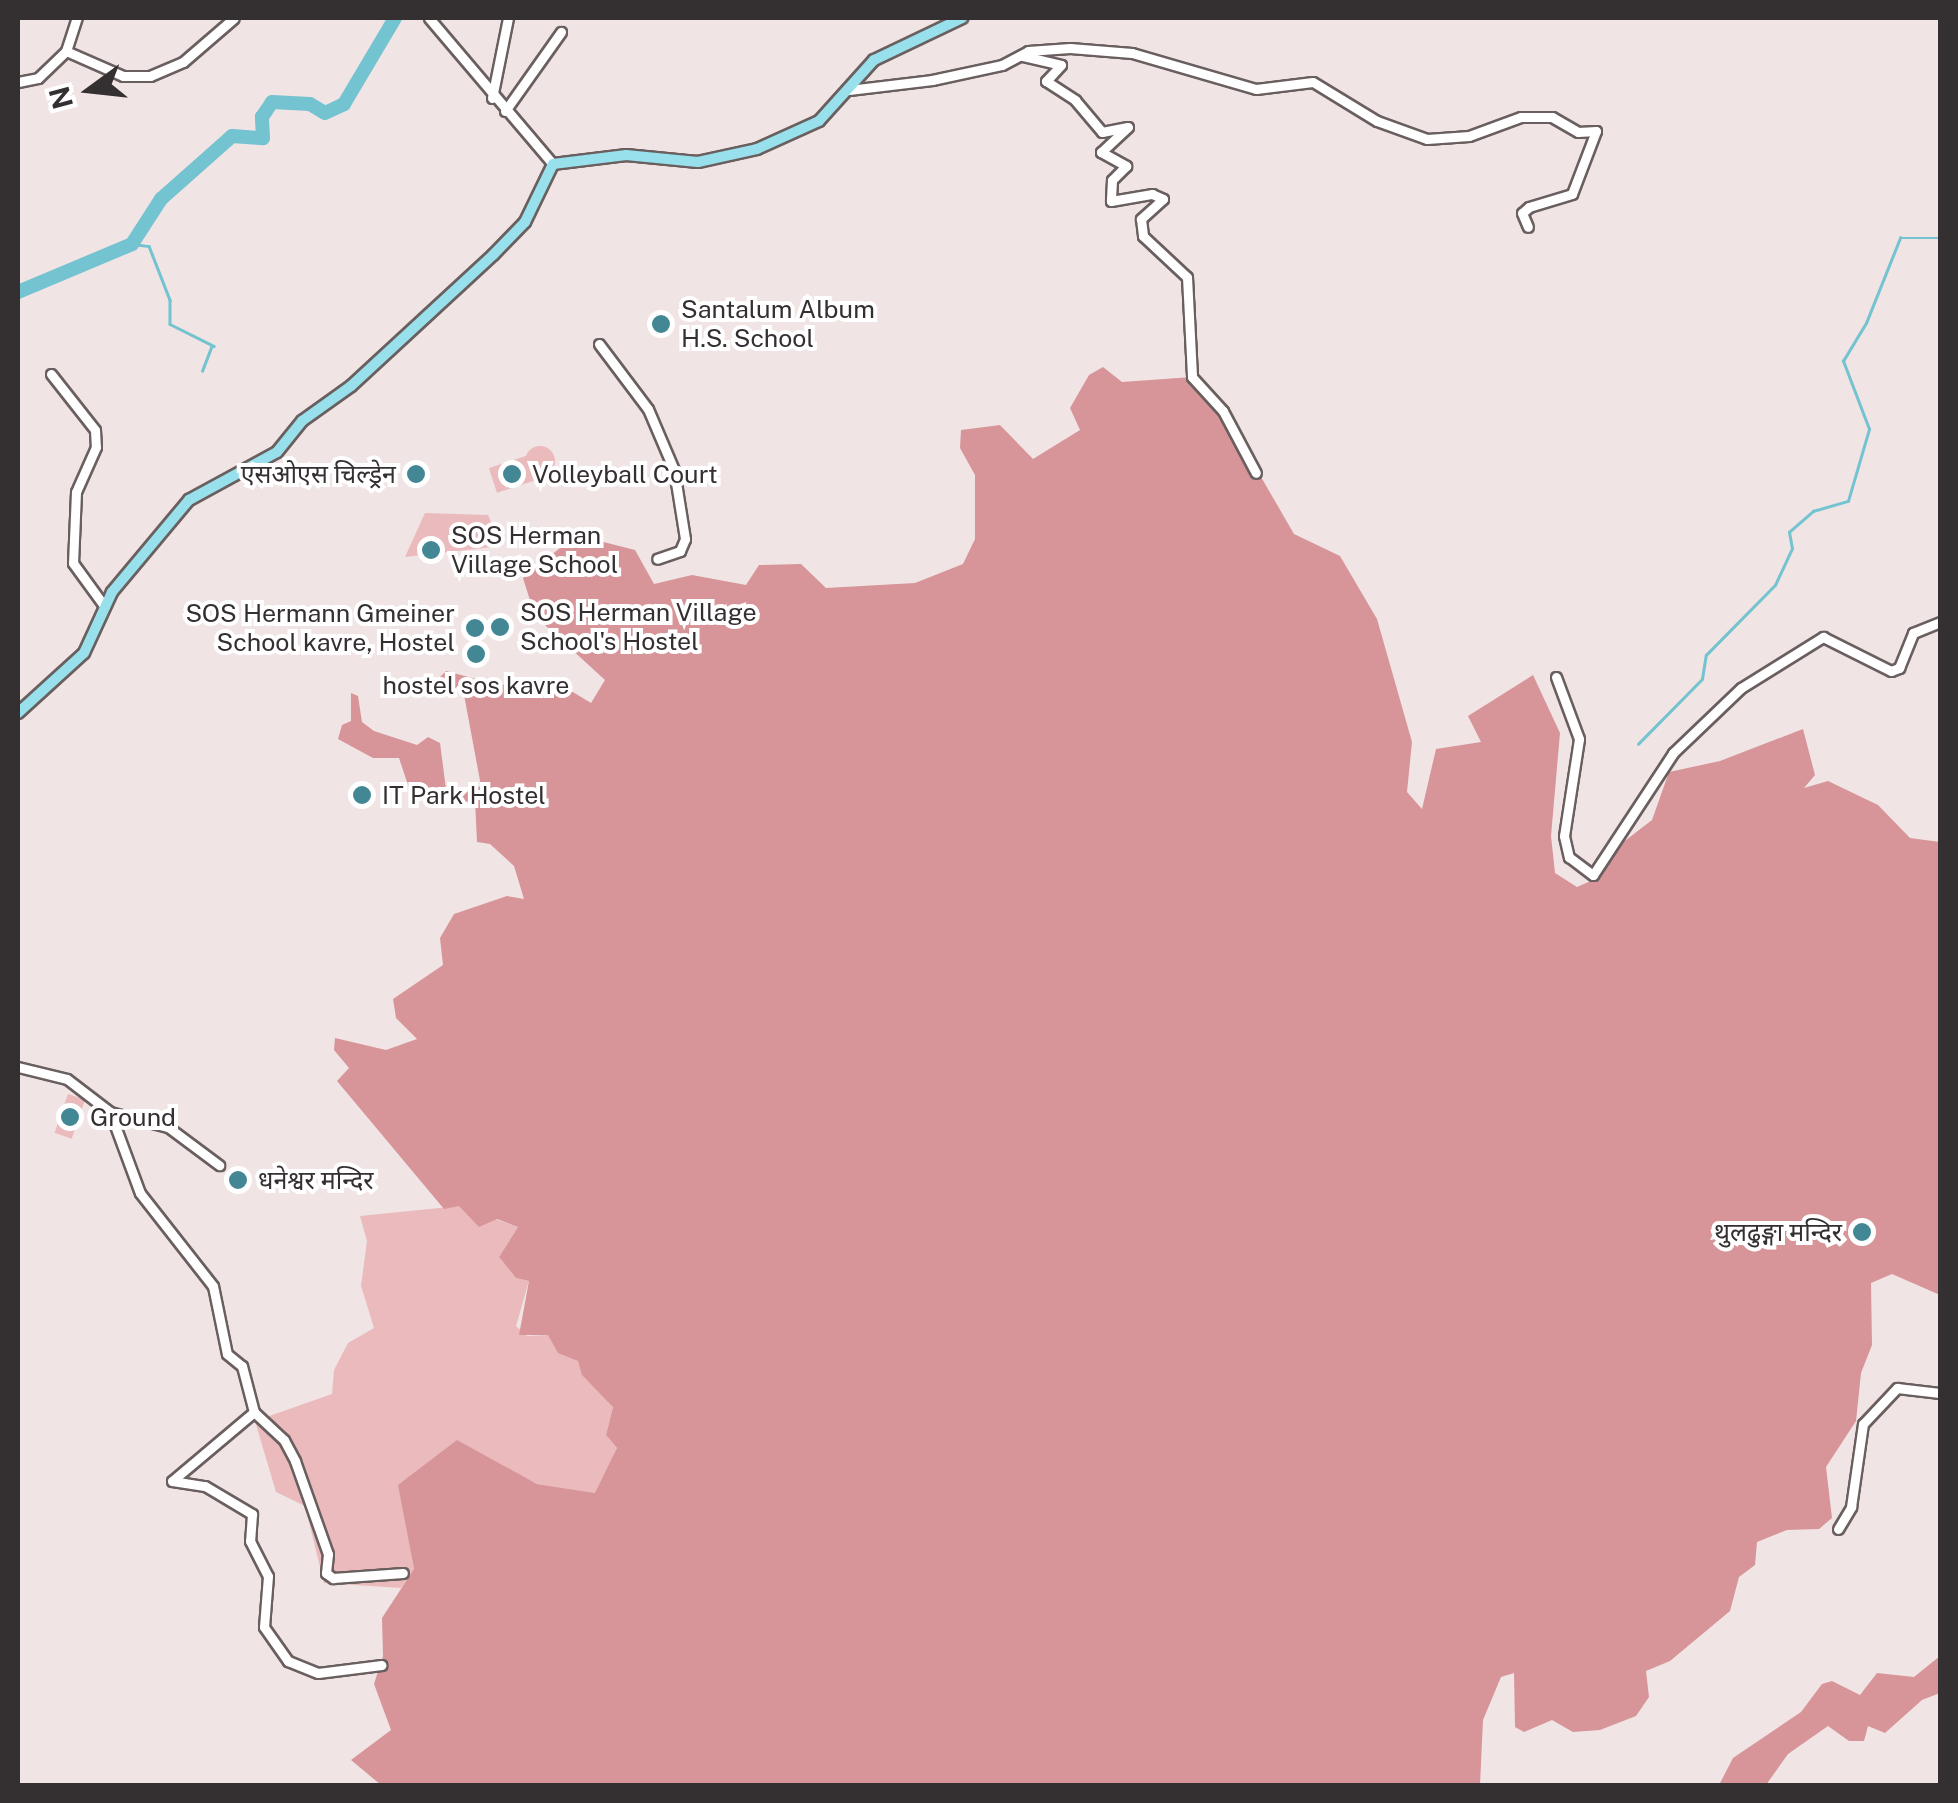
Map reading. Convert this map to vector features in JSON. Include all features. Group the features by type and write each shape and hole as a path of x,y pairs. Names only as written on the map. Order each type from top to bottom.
{"main road":[{"path":"18,713 84,653 104,607 189,500 277,452 302,421 351,386 493,255 525,222 553,164 626,155 718,160 819,121 874,60 962,18"}],"street":[{"path":"18,82 38,78 66,52 77,18"},
{"path":"66,52 123,76 150,76 183,62 234,18"},
{"path":"429,18 492,99 544,147 553,164"},
{"path":"492,99 508,18"},
{"path":"505,110 561,32"},
{"path":"849,90 932,80 1045,48 1132,53 1256,88 1313,82 1376,121 1427,140 1468,136 1521,117 1552,117 1578,132 1596,131 1572,194 1529,207 1522,214 1528,227"},
{"path":"1020,56 1060,65 1046,81 1075,100 1102,132 1128,127 1101,152 1126,166 1112,180 1111,201 1152,194 1163,199 1142,218 1143,236 1187,278 1192,377 1222,411 1256,472"},
{"path":"600,344 648,409 674,470 685,540 680,551 657,560"},
{"path":"51,374 95,430 96,447 78,488 73,563 104,607"},
{"path":"1556,677 1579,739 1564,836 1568,857 1594,876 1673,753 1742,688 1823,637 1880,666 1899,668 1913,633 1940,622"},
{"path":"18,1067 67,1079 110,1112 168,1127 220,1165"},
{"path":"110,1112 140,1194 212,1286 227,1354 242,1366 254,1412 284,1440 295,1461 314,1506 328,1576 403,1573"},
{"path":"1838,1529 1855,1490 1863,1424 1897,1388 1940,1393"},
{"path":"254,1412 172,1480 206,1486 252,1514 250,1541 268,1576 264,1627 288,1662 318,1674 382,1665"}],"shaded area":[{"path":"1103,367 1122,382 1192,377 1223,411 1294,534 1340,556 1377,619 1412,742 1407,792 1422,809 1436,749 1481,742 1468,716 1533,675 1560,733 1551,836 1555,873 1577,887 1593,880 1613,850 1652,820 1669,772 1720,761 1803,729 1815,775 1804,788 1828,781 1878,805 1910,838 1940,842 1940,1295 1892,1274 1871,1283 1872,1345 1861,1373 1856,1421 1826,1467 1832,1518 1819,1529 1787,1530 1757,1542 1755,1565 1739,1577 1730,1611 1670,1661 1646,1671 1649,1697 1636,1716 1600,1730 1573,1732 1552,1720 1524,1732 1515,1727 1514,1673 1501,1677 1483,1720 1480,1785 381,1785 351,1760 391,1730 374,1684 383,1656 382,1618 414,1569 398,1485 457,1440 537,1484 595,1493 617,1448 606,1435 613,1407 582,1375 578,1361 558,1353 548,1335 519,1335 529,1281 516,1278 499,1257 518,1227 497,1219 479,1227 459,1206 444,1209 337,1081 349,1068 334,1050 335,1038 386,1050 417,1039 396,1018 393,999 443,965 440,938 454,914 507,896 524,899 514,866 490,844 477,842 475,800 434,808 409,788 399,758 373,758 338,739 342,725 351,721 351,693 358,696 362,722 374,731 417,745 428,737 440,743 446,789 460,794 481,786 462,684 450,691 437,680 446,671 498,685 553,680 591,703 605,680 535,616 523,578 576,535 635,550 654,584 692,575 746,585 759,565 801,564 826,588 915,583 963,564 975,539 975,475 960,448 961,430 1000,425 1033,459 1080,430 1070,408 1089,375"},
{"path":"540,446 550,451 555,461 550,471 540,476 530,471 525,461 530,451"},
{"name":"Volleyball Court","path":"526,456 534,481 497,493 489,468"},
{"path":"425,513 488,515 501,546 405,557"},
{"name":"Ground","path":"68,1094 85,1100 72,1139 55,1133"},
{"path":"459,1206 518,1227 499,1257 516,1278 529,1281 516,1326 527,1336 548,1335 578,1361 613,1407 606,1435 617,1448 603,1486 595,1493 537,1484 513,1472 399,1485 414,1570 401,1588 324,1583 305,1506 276,1492 255,1421 332,1394 334,1370 348,1343 374,1328 361,1286 367,1241 360,1216"},
{"path":"1940,1656 1940,1693 1922,1700 1885,1733 1868,1726 1864,1741 1849,1741 1828,1726 1788,1754 1766,1785 1719,1785 1733,1758 1801,1712 1822,1684 1832,1681 1860,1695 1877,1673 1914,1677"}],"waterway":[{"path":"18,292 132,244 161,199 232,136 263,138 262,117 272,102 310,104 325,113 344,104 395,18"},
{"path":"1638,744 1702,679 1706,655 1775,585 1792,549 1789,532 1813,511 1848,501 1869,429 1843,361 1866,323 1900,238 1940,238"},
{"path":"132,244 149,246 170,300 170,324 214,346"},
{"path":"202,371 211,347"}],"place":[{"name":"Santalum Album H.S. School","path":"661,324"},
{"name":"एसओएस चिल्ड्रेन","path":"416,474"},
{"name":"Volleyball Court","path":"512,474"},
{"name":"SOS Herman Village School","path":"431,550"},
{"name":"SOS Herman Village School's Hostel","path":"500,627"},
{"name":"SOS Hermann Gmeiner School kavre, Hostel","path":"475,628"},
{"name":"hostel sos kavre","path":"476,654"},
{"name":"IT Park Hostel","path":"362,795"},
{"name":"Ground","path":"70,1117"},
{"name":"धनेश्वर मन्दिर","path":"238,1180"},
{"name":"थुलढुङ्गा मन्दिर","path":"1862,1232"}]}
